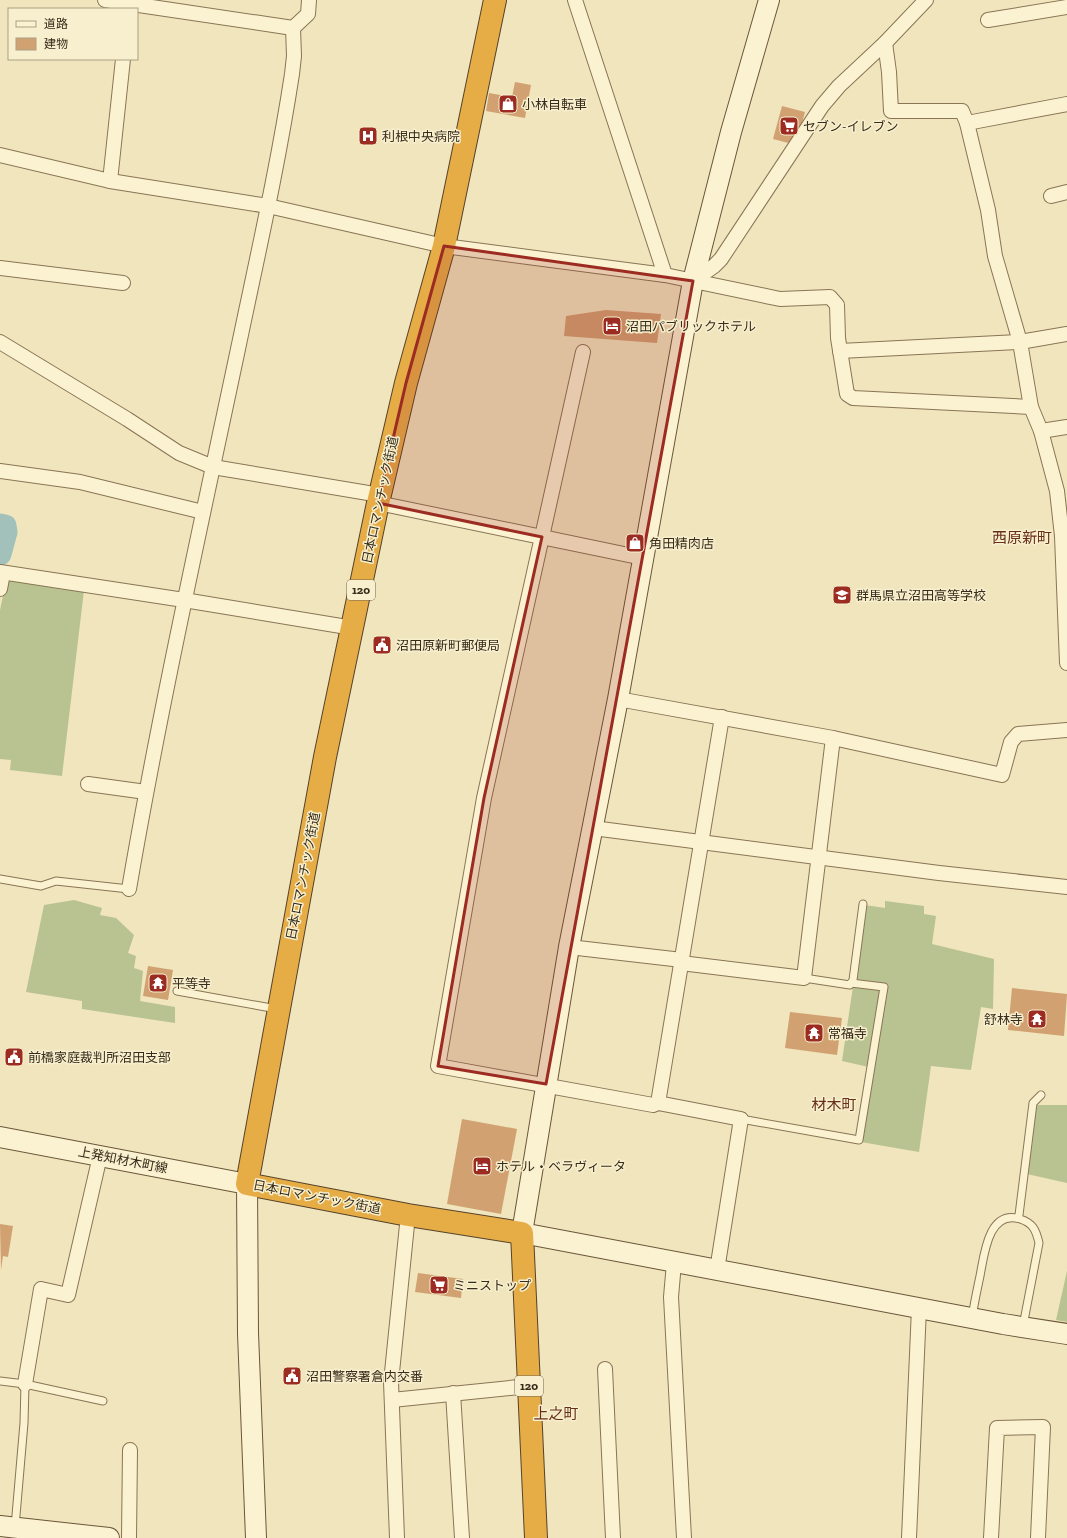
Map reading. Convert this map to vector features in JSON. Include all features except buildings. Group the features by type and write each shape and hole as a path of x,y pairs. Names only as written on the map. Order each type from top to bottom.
{"highway":[{"name":"日本ロマンチック街道","path":"495,0 444,246 406,383 379,499 326,757 247,1184 408,1215 522,1234"},
{"name":"120","path":"522,1234 536,1538"}],"street":[{"path":"105,0 294,28"},
{"path":"129,889 146,792 184,600 268,206 292,74 294,56 294,28 308,14 309,0"},
{"path":"575,0 665,275"},
{"path":"769,0 731,132 693,281 618,700 569,947 522,1234 972,1318 1067,1334"},
{"path":"693,281 721,259 822,106 926,0"},
{"path":"988,20 1067,8"},
{"path":"885,43 889,72 891,111 962,110 967,123 988,210 995,256 1020,342 1031,407 1062,490 1062,536 1067,663"},
{"path":"110,181 123,60"},
{"path":"967,123 1067,104"},
{"path":"0,155 110,181 268,206 444,246 665,275 780,298 830,297 837,305 840,351 848,394 853,398 1031,407"},
{"path":"1051,196 1067,192"},
{"path":"0,268 123,284"},
{"path":"840,351 1020,342 1067,334"},
{"path":"0,342 127,419 179,453 213,467 379,499 542,538 643,558"},
{"path":"583,352 484,798 438,1066 546,1084 653,1105 658,1103 741,1119 717,1270"},
{"path":"1041,431 1067,427"},
{"path":"0,471 80,482 203,512"},
{"path":"0,589 1,573 184,600 353,628"},
{"path":"618,700 833,738 1002,775 1011,742 1018,734 1067,730"},
{"path":"658,1103 722,718"},
{"path":"569,947 804,978 833,738"},
{"path":"88,784 146,792"},
{"path":"593,828 939,873 1067,887"},
{"name":"上発知材木町線","path":"0,1137 247,1184"},
{"path":"25,1384 41,1289 68,1295 100,1156"},
{"path":"247,1184 248,1333 256,1538"},
{"path":"397,1538 391,1382 408,1215"},
{"path":"674,1263 671,1297 684,1538"},
{"path":"909,1538 919,1308"},
{"path":"604,1369 613,1538"},
{"path":"392,1400 529,1386"},
{"path":"453,1393 462,1538"},
{"path":"991,1538 997,1428 1043,1427 1038,1538"},
{"path":"129,1538 130,1450"},
{"path":"7,1527 100,1538"}],"lane":[{"path":"0,879 41,886 56,881 129,889"},
{"path":"851,983 853,980 863,904"},
{"path":"741,1119 859,1140 861,1137 884,987 851,983 850,985 804,978"},
{"path":"177,991 278,1010"},
{"path":"1017,1218 1019,1215 1033,1103 1041,1095"},
{"path":"972,1318 986,1241 994,1227 1001,1221 1009,1218 1017,1218 1030,1222 1036,1231 1039,1243 1023,1327"},
{"path":"0,1381 25,1384 103,1401"},
{"path":"7,1527 24,1422 25,1384"}],"highlighted area":[{"path":"444,246 693,281 546,1084 438,1066 484,798 542,537 378,503 406,383"}],"green space":[{"path":"7,577 84,590 62,776 10,770 11,760 0,759 0,610"},
{"path":"74,900 102,908 100,915 116,918 134,935 128,953 136,956 134,968 143,971 140,1001 175,1007 175,1023 82,1009 82,1001 26,992 44,905"},
{"path":"885,901 924,906 924,914 936,916 932,944 994,959 993,1009 981,1007 971,1070 931,1066 919,1152 861,1142 873,1068 842,1061 865,905 885,908"},
{"path":"1036,1105 1067,1105 1067,1183 1027,1174"},
{"path":"1067,1271 1067,1322 1056,1320"}],"waterway":[{"path":"0,525 5,526 6,532 0,554"}],"place":[{"name":"小林自転車","path":"508,104"},
{"name":"セブン-イレブン","path":"789,126"},
{"name":"利根中央病院","path":"368,136"},
{"name":"沼田パブリックホテル","path":"612,326"},
{"name":"角田精肉店","path":"635,543"},
{"name":"群馬県立沼田高等学校","path":"842,595"},
{"name":"沼田原新町郵便局","path":"382,645"},
{"name":"平等寺","path":"158,983"},
{"name":"舒林寺","path":"1037,1019"},
{"name":"常福寺","path":"814,1033"},
{"name":"前橋家庭裁判所沼田支部","path":"14,1057"},
{"name":"ホテル・ベラヴィータ","path":"482,1166"},
{"name":"ミニストップ","path":"439,1285"},
{"name":"沼田警察署倉内交番","path":"292,1376"}],"district":[{"name":"西原新町","path":"1022,538"},
{"name":"材木町","path":"834,1105"},
{"name":"上之町","path":"556,1414"}]}
